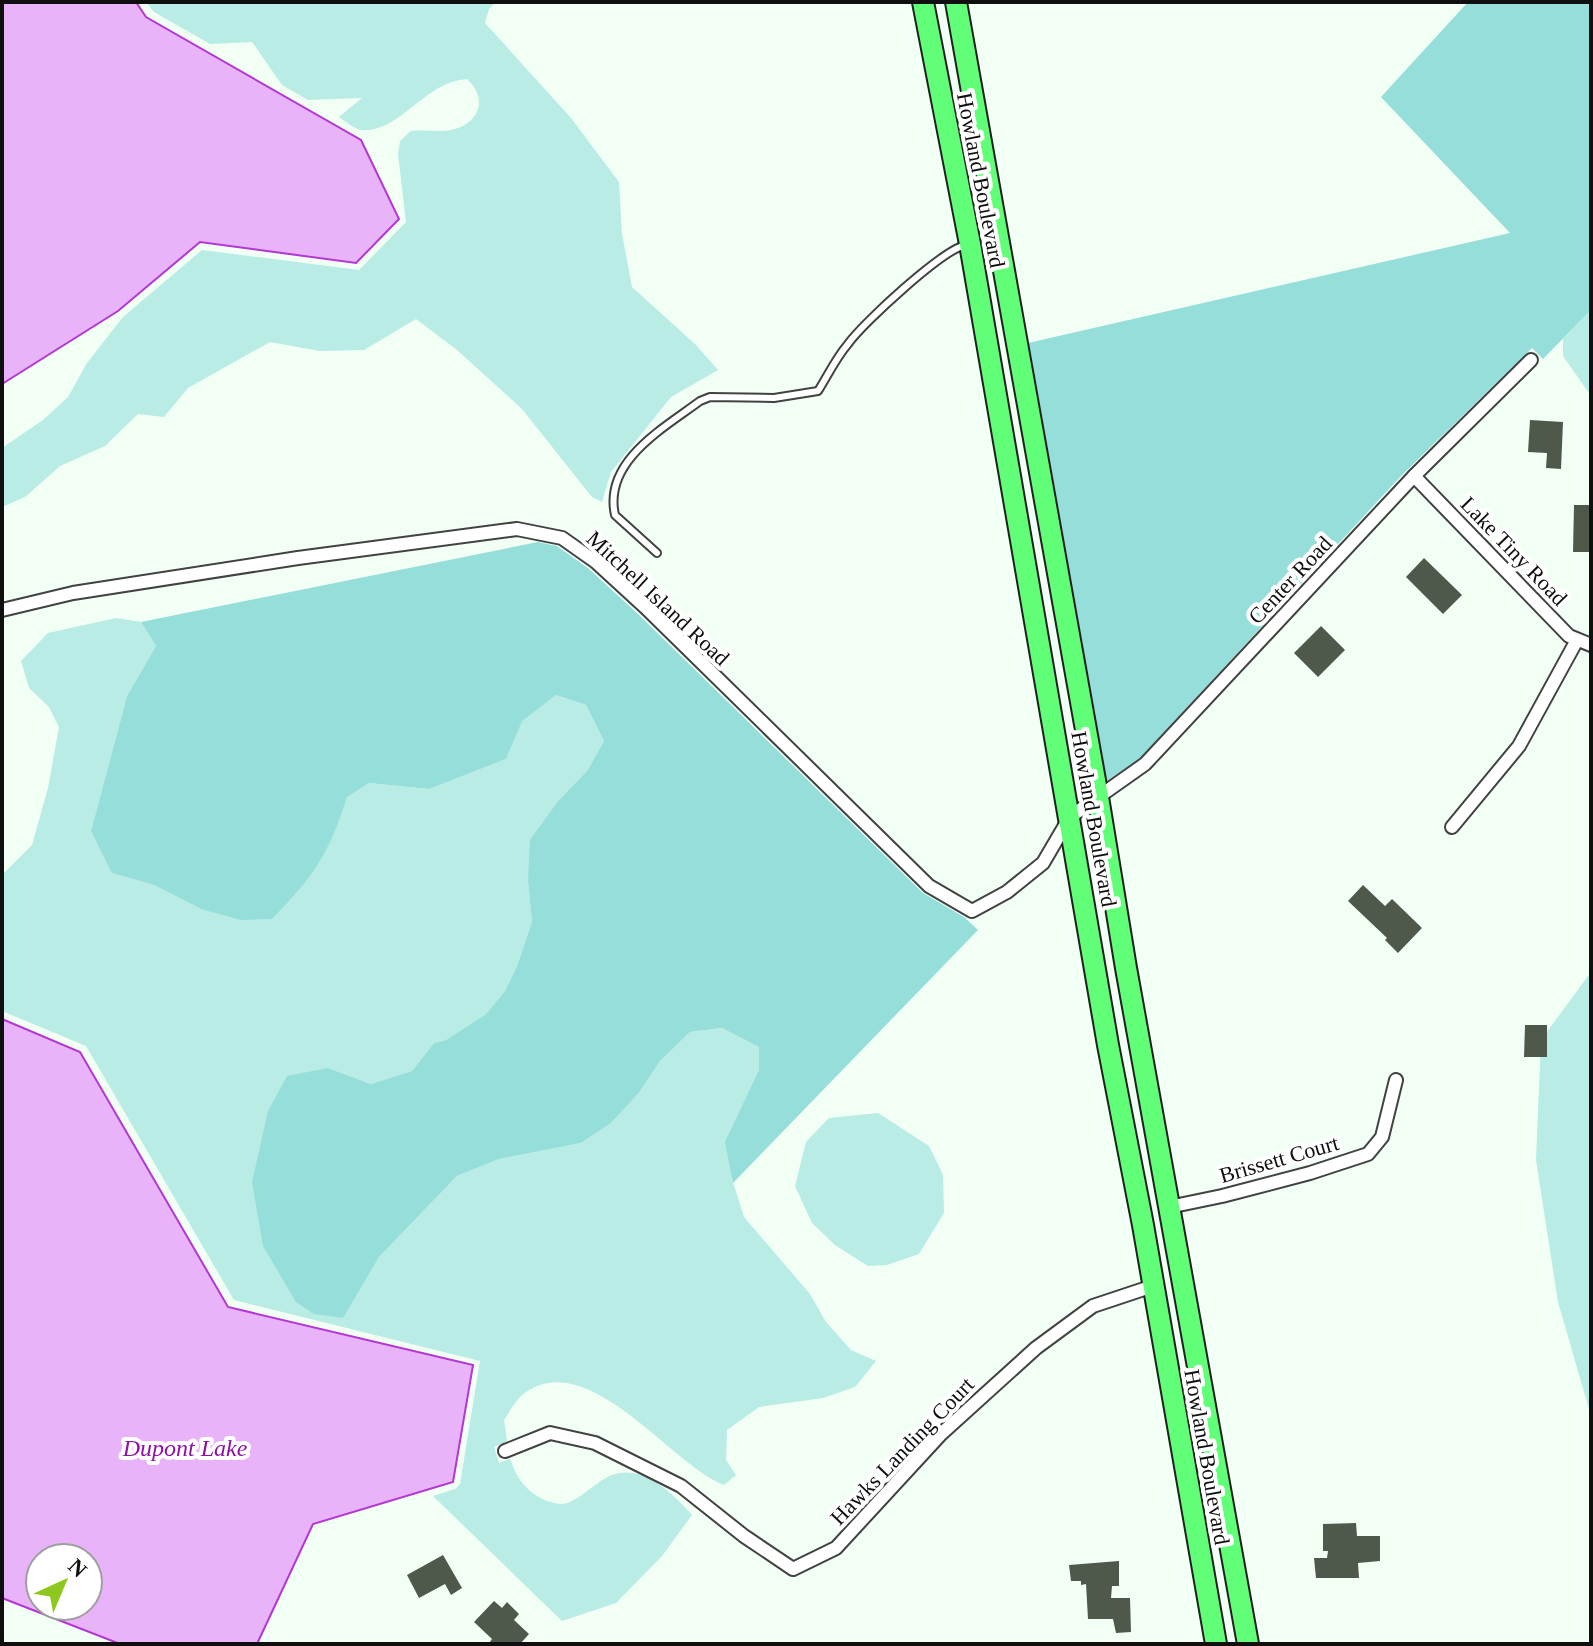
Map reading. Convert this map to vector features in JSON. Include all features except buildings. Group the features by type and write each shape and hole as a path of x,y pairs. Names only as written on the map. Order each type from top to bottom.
{"main road":[{"name":"Howland Boulevard","path":"923,2 970,244 1108,1045 1216,1644"},
{"name":"Howland Boulevard","path":"956,2 1248,1644"}],"street":[{"name":"Center Road","path":"1070,817 1145,764 1414,476 1531,360"},
{"name":"Lake Tiny Road","path":"1414,476 1569,636 1591,645"},
{"name":"Mitchell Island Road","path":"2,610 73,593 298,558 517,529 562,538 596,562 929,886 972,911 1007,892 1043,863 1070,817"},
{"path":"1452,827 1519,746 1577,640"},
{"name":"Brissett Court","path":"1169,1207 1296,1177 1368,1154 1382,1137 1396,1080"},
{"name":"Hawks Landing Court","path":"505,1451 550,1433 595,1443 681,1486 744,1536 793,1569 836,1548 941,1434 1036,1348 1093,1306 1153,1286"}],"lane":[{"path":"657,553 615,515 613,505 618,479 638,449 700,401 710,397 765,399 818,391 854,336 938,260 959,246 970,244"}],"shaded area":[{"path":"146,2 496,2 489,9 485,23 571,118 619,182 622,234 632,287 696,345 718,370 671,397 611,472 602,502 592,497 522,409 457,350 416,319 364,350 320,351 270,342 188,388 164,417 138,414 105,446 60,466 25,497 2,507 2,448 43,420 68,397 87,363 123,317 202,250 359,270 406,222 398,154 400,141 411,131 444,131 464,125 471,120 479,105 474,88 467,79 452,82 438,88 388,124 361,130 339,117 362,98 308,100 282,85 252,42 210,44 154,12"},
{"path":"1468,2 1591,2 1591,310 1543,359 1532,348 1401,476 1140,758 1105,782 1028,343 1510,233 1381,97"},
{"path":"1591,310 1591,396 1563,356 1563,339"},
{"path":"538,542 557,546 589,569 923,893 964,917 978,930 733,1183 725,1142 759,1070 759,1047 722,1028 690,1032 660,1061 638,1094 611,1123 581,1143 499,1159 457,1176 379,1257 343,1318 314,1314 296,1302 263,1246 252,1182 268,1111 287,1076 328,1068 371,1084 412,1071 434,1043 446,1040 486,1014 505,991 532,922 528,881 530,840 559,800 587,771 604,741 586,705 556,695 522,721 506,759 429,789 369,783 347,797 326,849 287,904 272,919 241,920 201,909 154,885 112,873 91,831 127,696 156,646 141,622"},
{"path":"116,618 141,622 156,646 127,696 91,831 113,873 154,885 201,909 272,919 318,863 347,796 369,783 428,789 506,759 521,721 556,695 586,705 604,741 587,771 559,800 528,881 532,922 505,991 486,1014 446,1040 434,1043 412,1071 371,1084 328,1068 343,1317 379,1257 457,1176 499,1159 581,1143 611,1123 638,1094 660,1061 690,1032 722,1028 759,1047 759,1070 746,1102 732,1179 744,1217 810,1294 826,1322 851,1350 876,1361 855,1387 823,1398 759,1407 727,1430 726,1460 736,1475 724,1485 702,1473 600,1395 573,1384 547,1383 522,1395 504,1420 507,1441 494,1447 499,1463 510,1459 519,1479 536,1495 564,1504 612,1475 630,1473 660,1485 692,1515 662,1556 616,1603 562,1621 433,1496 455,1489 460,1484 480,1361 234,1300 86,1046 2,1011 2,875 32,845 48,788 59,727 49,707 29,688 21,661 48,633"},
{"path":"1591,972 1591,1416 1558,1302 1536,1160 1541,1040"},
{"path":"878,1113 929,1146 943,1175 944,1213 919,1254 887,1265 868,1266 835,1245 812,1223 795,1186 806,1142 829,1118"}],"water":[{"path":"2,2 136,2 146,17 361,140 399,219 356,263 200,242 118,311 2,384"},
{"name":"Dupont Lake","path":"2,1019 80,1052 228,1307 473,1365 453,1482 313,1524 257,1644 120,1644 64,1622 104,1622 104,1542 24,1542 24,1607 2,1598"}]}
